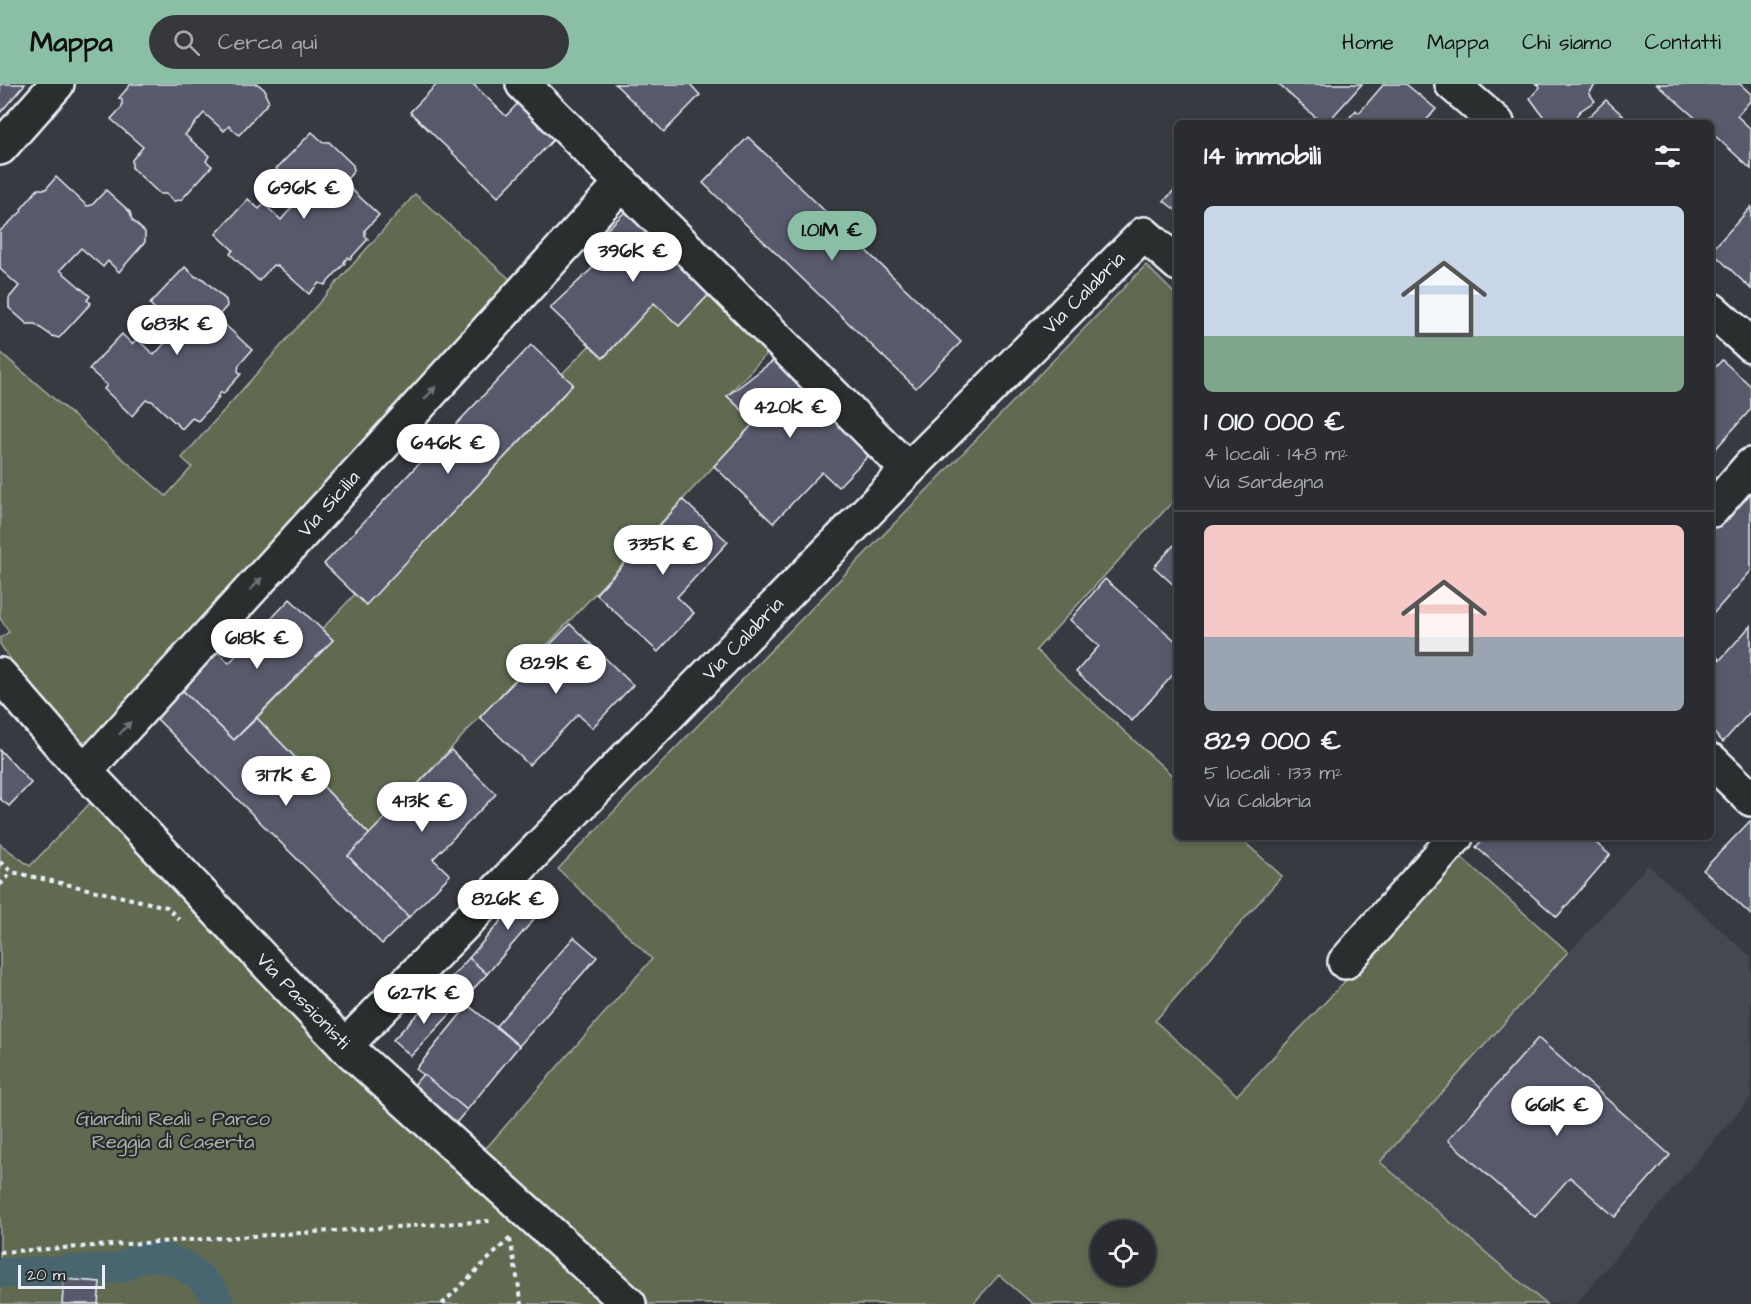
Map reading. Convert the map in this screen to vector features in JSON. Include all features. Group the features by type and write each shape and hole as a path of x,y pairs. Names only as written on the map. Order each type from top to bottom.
{"street":[{"path":"0,148 57,84"},
{"path":"524,84 908,470"},
{"path":"1452,84 1494,120"},
{"name":"Via Sicilia","path":"85,771 622,183"},
{"name":"Via Calabria","path":"345,1046 908,470 1144,234 1174,260"},
{"path":"1714,312 1751,345"},
{"path":"1714,508 1751,465"},
{"name":"Via Passionisti","path":"0,675 85,771 345,1046 629,1304"},
{"path":"1714,763 1751,799"},
{"path":"1345,962 1453,840"}],"path":[{"path":"0,862 12,872 167,908 182,923"},
{"path":"0,885 12,872"},
{"path":"483,1213 498,1226"},
{"path":"0,1252 491,1221"},
{"path":"504,1232 510,1238 522,1304"},
{"path":"442,1304 510,1238"}],"shaded area":[{"path":"1648,865 1751,957 1751,1097 1576,1304 1546,1304 1380,1162"}],"green space":[{"path":"415,194 513,282 101,736 78,742 40,702 0,644 0,638 9,632 0,618 0,352 166,496 192,467 182,458"},
{"path":"1146,265 1174,293 1174,500 1036,650 1174,777 1174,840 1242,840 1282,876 1155,1021 1237,1095 1462,858 1568,952 1380,1162 1546,1304 1033,1304 999,1275 973,1304 642,1304 480,1155 652,959 558,869"},
{"path":"720,283 780,340 727,396 755,422 370,835 257,718 333,640 322,629 355,594 366,604 573,385 562,374 590,345 604,358 654,303 679,326"},
{"name":"Giardini Reali - Parco Reggia di Caserta","path":"92,801 606,1304 0,1304 0,844 30,866"}],"building":[{"path":"0,84 25,84 0,113"},
{"path":"131,84 258,84 266,91 269,102 239,135 229,126 224,131 204,113 185,135 209,156 206,161 212,166 181,200 174,201 166,194 160,194 132,168 132,160 143,147 111,119 122,107 122,100 119,98"},
{"path":"437,84 473,84 506,116 519,102 555,138 498,197 410,112"},
{"path":"615,84 690,84 700,95 664,132"},
{"path":"1278,84 1362,84 1330,120 1319,120"},
{"path":"1384,84 1406,84 1436,109 1427,120 1348,120 1356,110 1359,113"},
{"path":"1536,84 1596,84 1589,93 1595,101 1580,111 1573,120 1546,120 1530,98 1540,87"},
{"path":"1657,84 1740,84 1751,94 1751,100 1737,116 1751,129 1751,169 1714,135 1714,120 1698,120"},
{"path":"1606,100 1628,120 1585,120"},
{"path":"312,132 323,142 329,142 353,165 354,171 347,179 348,186 379,215 365,230 365,236 368,239 350,259 348,257 325,285 319,283 309,294 278,266 273,265 259,281 230,254 233,250 216,234 248,199 259,209 264,204 281,220 300,198 284,183 287,179 276,169"},
{"path":"748,137 961,342 916,388 703,183"},
{"path":"56,177 87,206 92,205 106,190 130,212 132,220 145,232 145,242 119,272 108,261 103,267 81,248 60,270 90,296 87,300 91,303 59,338 35,324 27,324 9,308 9,298 19,286 0,269 0,231 22,211 21,209 38,189 46,189"},
{"path":"1174,190 1174,209 1164,201"},
{"path":"631,206 720,283 679,326 654,303 603,358 550,308 603,258 591,245"},
{"path":"1751,207 1751,289 1714,254 1714,248"},
{"path":"185,267 196,277 202,278 226,300 227,306 220,314 221,321 252,350 239,365 238,371 241,374 223,394 221,392 217,397 219,398 198,421 192,418 182,429 152,401 146,400 132,416 104,389 107,385 89,369 122,334 132,344 137,339 154,355 173,334 157,318 160,314 150,304"},
{"path":"531,345 573,384 366,605 324,564"},
{"path":"782,354 878,446 838,487 822,472 773,523 714,466 755,422 727,396"},
{"path":"1722,360 1751,386 1751,409 1714,451 1714,369"},
{"path":"1751,483 1751,571 1714,613 1714,525"},
{"path":"683,500 728,542 677,597 694,613 658,652 596,594"},
{"path":"1174,545 1174,585 1154,567"},
{"path":"1105,579 1174,639 1174,674 1132,721 1076,672 1099,646 1070,620"},
{"path":"290,599 333,640 234,740 179,687 216,650 229,663"},
{"path":"570,624 633,685 592,728 578,714 529,765 480,717"},
{"path":"1751,625 1751,711 1723,742 1714,733 1714,654 1720,660"},
{"path":"179,687 234,740 257,718 370,835 348,856 409,917 382,944 152,714"},
{"path":"0,750 31,783 9,806 0,799"},
{"path":"451,750 496,794 433,859 450,875 409,917 348,856"},
{"path":"1751,822 1751,915 1703,870"},
{"path":"1482,840 1592,840 1610,855 1557,917 1476,847"},
{"path":"529,888 547,904 487,974 469,958"},
{"path":"574,937 597,957 519,1046 496,1026"},
{"path":"469,958 487,974 454,1010 437,993"},
{"path":"437,993 454,1010 411,1056 393,1040"},
{"path":"468,1005 519,1046 467,1110 416,1069"},
{"path":"1538,1038 1670,1155 1615,1217 1570,1177 1535,1217 1448,1140"},
{"path":"423,1074 467,1110 453,1126 409,1091"},
{"path":"64,1279 100,1282 98,1304 62,1304"}],"waterway":[{"path":"0,1273 122,1268 135,1260 160,1257 185,1266 196,1274 206,1283 220,1304"}]}
